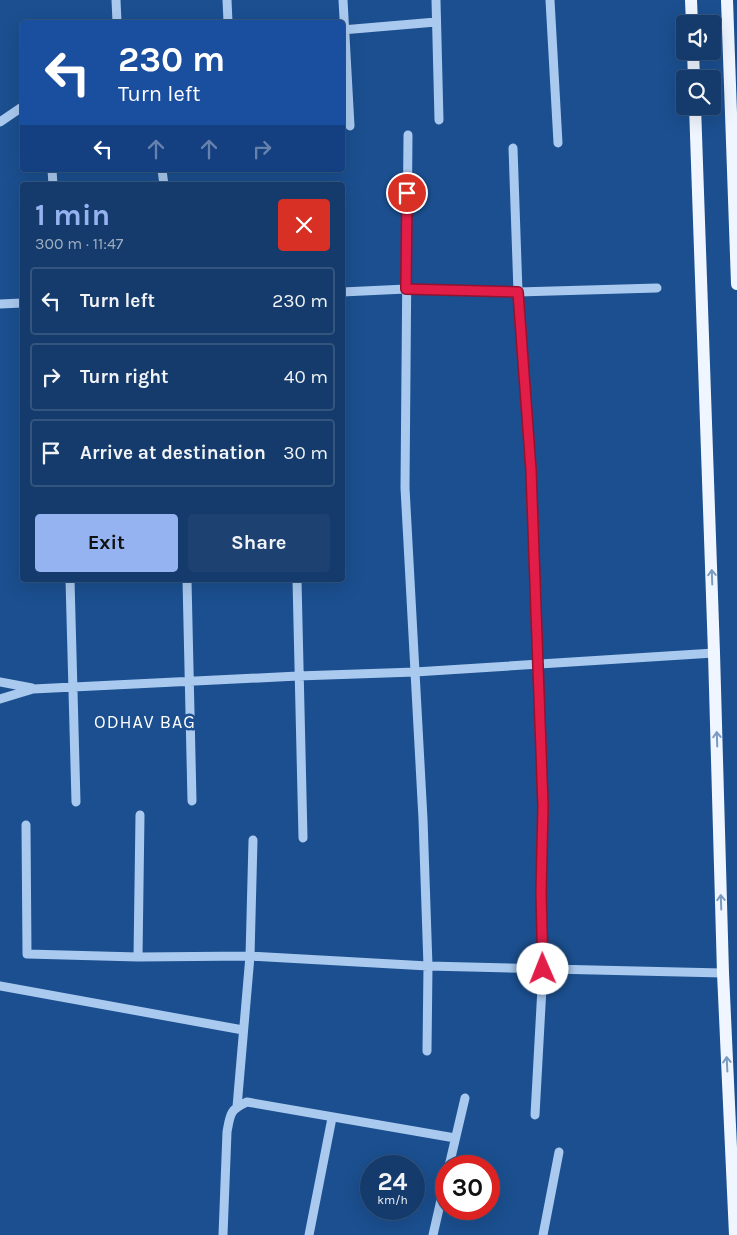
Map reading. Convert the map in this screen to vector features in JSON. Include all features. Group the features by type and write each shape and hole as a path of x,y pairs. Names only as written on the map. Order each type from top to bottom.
{"main road":[{"path":"692,0 692,15"},
{"path":"727,0 733,52 737,284"},
{"path":"695,115 723,973 735,1235"}],"street":[{"path":"116,0 117,20"},
{"path":"227,0 228,20"},
{"path":"343,0 344,20"},
{"path":"436,0 439,120"},
{"path":"550,0 558,143"},
{"path":"345,30 436,22"},
{"path":"345,46 350,126"},
{"path":"0,122 20,108"},
{"path":"408,135 405,488 423,819 428,966 428,1051"},
{"path":"513,148 518,292 531,470 536,663 543,806 541,893 543,969 535,1115"},
{"path":"345,292 406,289 518,292 657,288"},
{"path":"0,304 20,303"},
{"path":"70,582 76,802"},
{"path":"187,582 192,801"},
{"path":"297,582 303,838"},
{"path":"0,682 33,689 415,672 714,653"},
{"path":"0,700 33,689"},
{"path":"138,957 140,815"},
{"path":"26,825 27,954 138,957 250,956 428,966 723,973"},
{"path":"236,1107 250,956 253,840"},
{"path":"0,986 243,1030"},
{"path":"451,1155 465,1098"},
{"path":"222,1235 229,1116 236,1107 247,1102 455,1138"},
{"path":"309,1235 332,1118"},
{"path":"543,1235 559,1152"},
{"path":"433,1235 436,1220"}],"district":[{"name":"ODHAV BAG","path":"145,722"}],"route":[{"path":"407,193 406,289 518,292 531,470 536,663 543,806 541,893 543,969"}]}
